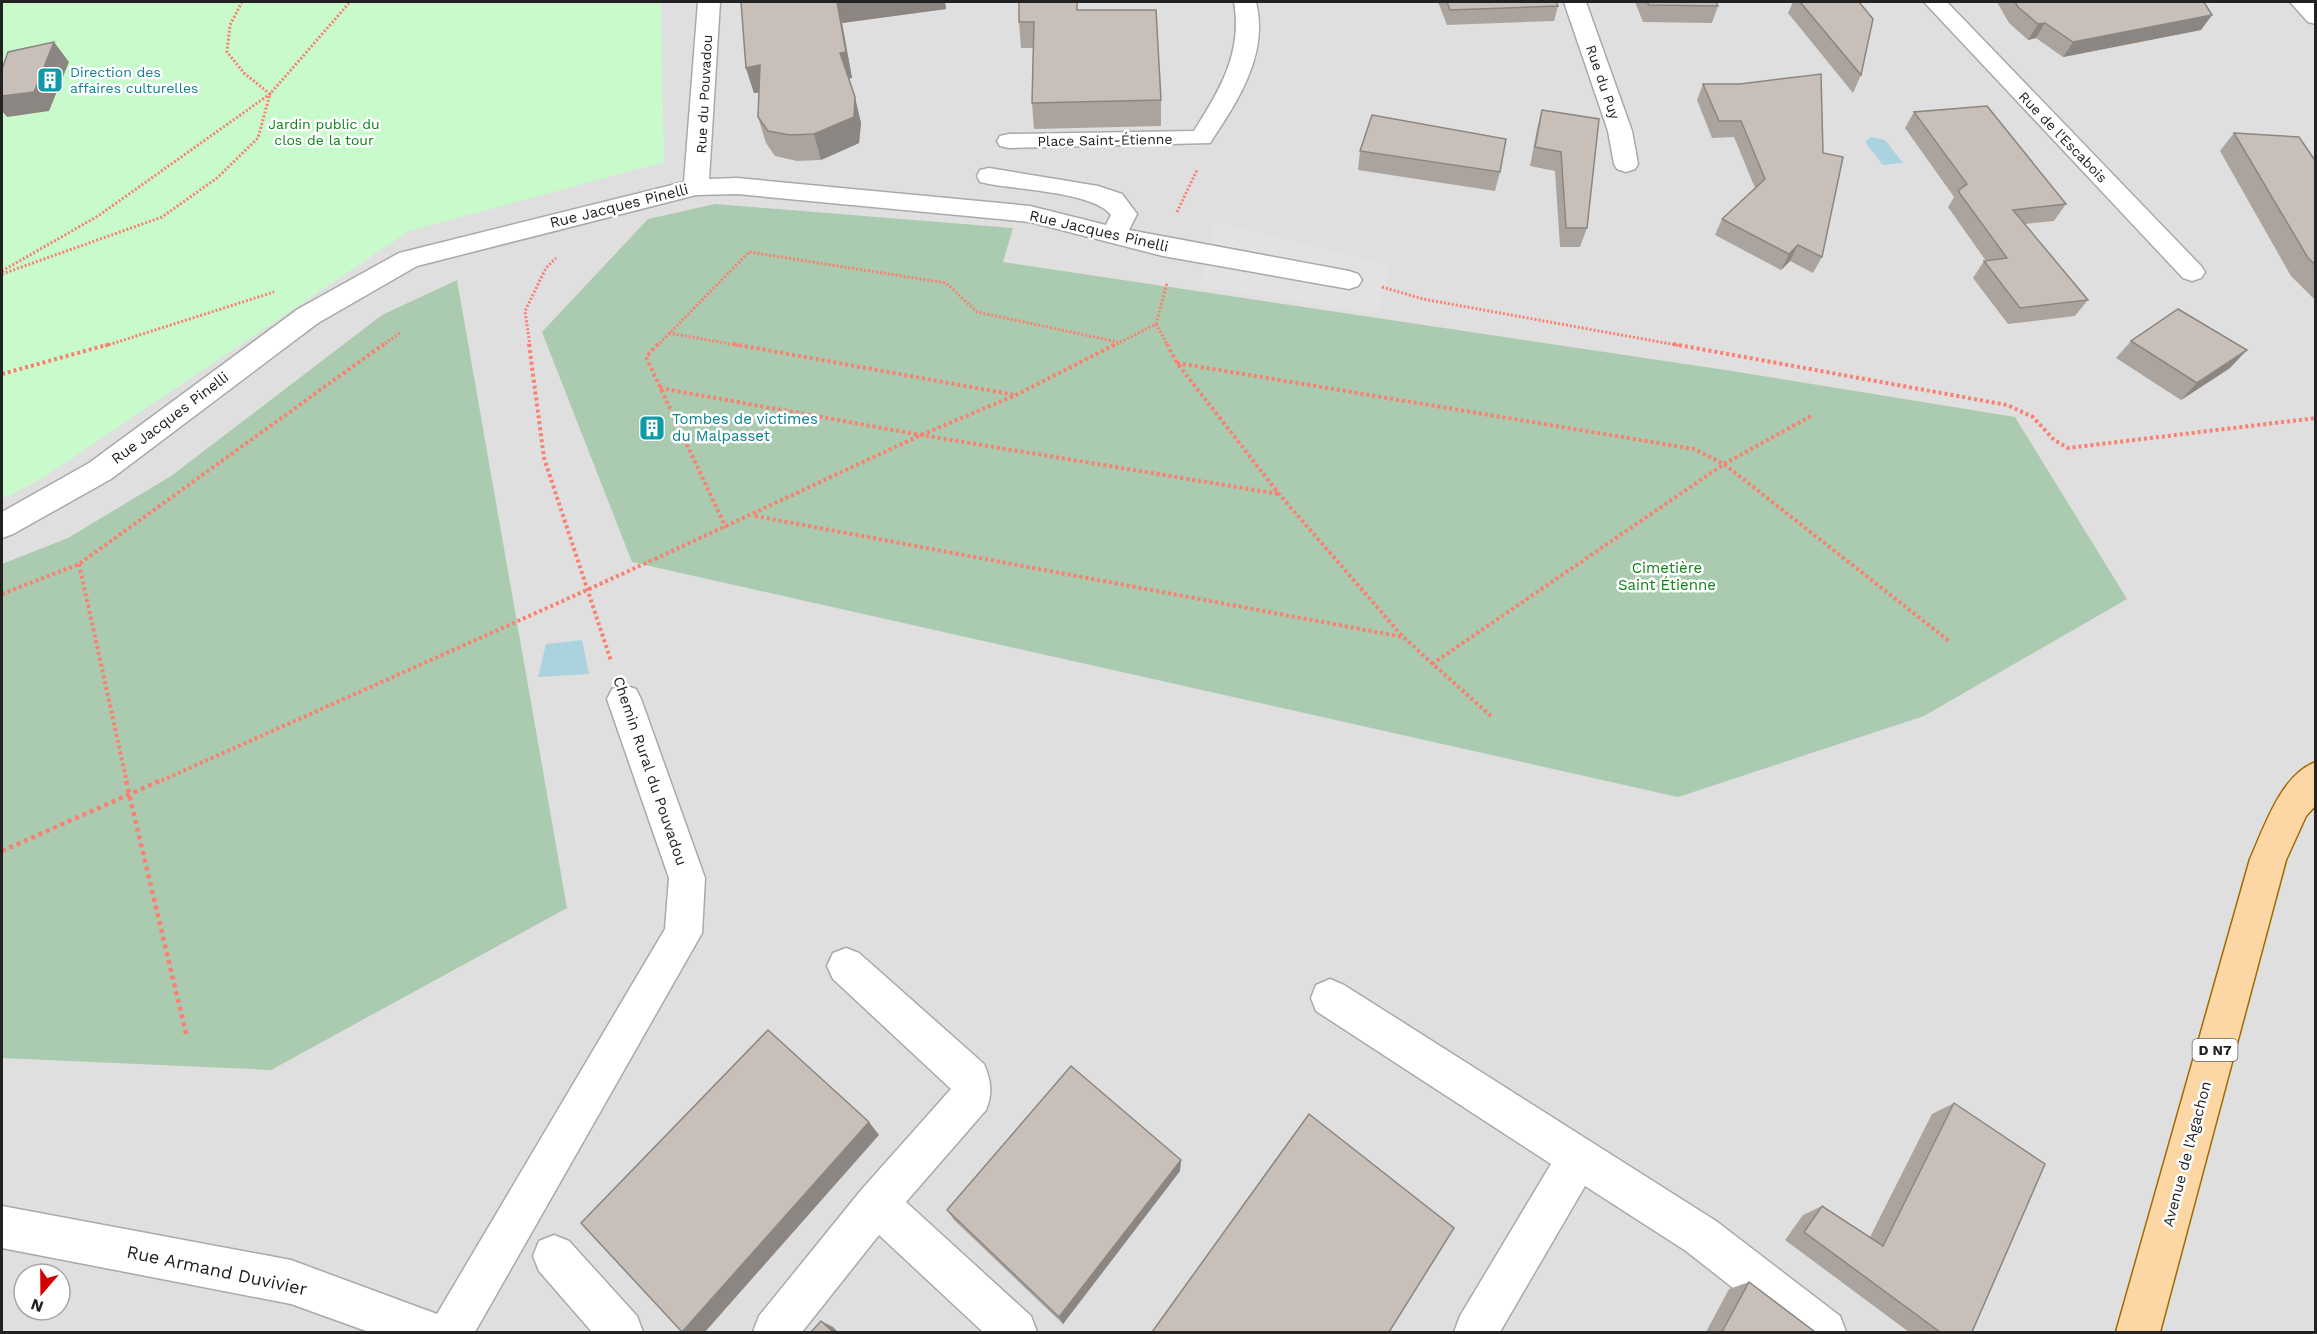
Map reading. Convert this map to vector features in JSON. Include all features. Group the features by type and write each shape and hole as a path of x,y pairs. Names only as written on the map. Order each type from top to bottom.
{"main road":[{"name":"Avenue de l'Agachon","path":"2138,1332 2268,859 2294,805 2316,777"}],"street":[{"name":"Rue du Pouvadou","path":"696,187 709,2"},
{"name":"Place Saint-Étienne","path":"1009,141 1202,138 1245,61 1250,16 1245,2"},
{"name":"Rue du Puy","path":"1575,2 1620,131 1626,164"},
{"name":"Rue de l'Escabois","path":"1935,2 2192,272"},
{"path":"2301,2 2316,17"},
{"path":"989,176 1089,192 1113,200 1124,214 1114,233"},
{"name":"Rue Jacques Pinelli","path":"2,526 100,471 308,316 408,259 696,187 737,186 1030,214 1163,246 1349,280"},
{"name":"Chemin Rural du Pouvadou","path":"451,1332 683,933 687,878 624,699"},
{"path":"775,1332 877,1204 972,1096 970,1078 846,966"},
{"path":"1330,998 1701,1236 1824,1332"},
{"path":"1476,1332 1578,1158"},
{"path":"877,1204 1015,1332"},
{"name":"Rue Armand Duvivier","path":"2,1227 291,1282 428,1332"},
{"path":"554,1256 621,1332"}],"path":[{"path":"242,2 230,25 227,52 244,73 270,94"},
{"path":"2,272 98,216 270,94 350,2"},
{"path":"2,272 162,217 217,178 258,138 270,94"},
{"path":"1174,218 1197,170"},
{"name":"Chemin Rural du Pouvadou","path":"584,214 579,236 546,268 525,311 544,458 624,699"},
{"path":"1163,246 1167,287 1156,324 1177,363 1279,494 1403,637 1492,717"},
{"path":"726,528 646,357 748,252 946,283 977,312 1118,342"},
{"path":"1349,280 1423,299 2007,405 2033,417 2054,440 2068,448 2102,446 2316,418"},
{"path":"2,851 753,516 921,435 1016,395 1156,324"},
{"path":"2,594 79,564 401,332"},
{"path":"669,333 1016,395"},
{"path":"1177,363 1694,449 1724,464 1949,641"},
{"path":"660,388 921,435 1279,494"},
{"path":"1432,664 1724,464 1812,416"},
{"path":"753,516 1403,637"},
{"path":"79,564 129,794 187,1038"}],"shaded area":[{"path":"2,2 2315,2 2315,1332 2,1332"},
{"path":"1214,222 1389,265 1379,314 1200,287"}],"green space":[{"name":"Jardin public du clos de la tour","path":"2,2 661,2 664,162 409,231 43,478 2,499"},
{"name":"Cimetière Saint Étienne","path":"715,204 1013,228 1003,262 1732,371 2015,417 2127,599 1924,716 1678,797 632,562 542,332 648,219"},
{"path":"457,280 567,908 271,1070 2,1058 2,564 68,538 171,476 382,315"}],"water":[{"path":"1871,137 1885,140 1903,163 1883,165 1865,142"},
{"path":"582,640 589,674 538,677 546,644"}],"building":[{"path":"741,2 837,2 846,52 840,53 855,97 854,117 814,134 790,135 768,131 758,117 760,65 746,68"},
{"path":"1019,2 1077,2 1077,10 1156,10 1161,100 1032,103 1034,22 1019,22"},
{"path":"1447,2 1556,2 1558,6 1450,10"},
{"path":"1647,2 1716,2 1718,6 1649,5"},
{"path":"1800,2 1859,2 1873,19 1861,75"},
{"path":"2015,2 2204,2 2212,15 2073,42 2045,23 2038,24"},
{"path":"54,42 34,92 2,96 2,69 8,52"},
{"path":"1821,74 1823,153 1843,157 1822,257 1798,245 1789,254 1722,219 1765,179 1741,121 1719,121 1703,84 1740,84"},
{"path":"1987,106 2066,204 2013,210 2088,300 2020,308 1984,261 2007,258 1958,191 1967,184 1914,112"},
{"path":"1542,110 1599,119 1587,228 1566,228 1561,152 1535,147"},
{"path":"1372,115 1506,139 1500,172 1360,151"},
{"path":"2234,133 2299,137 2316,159 2316,265 2308,258"},
{"path":"2178,309 2247,350 2197,383 2131,341"},
{"path":"768,1030 869,1122 682,1332 581,1223"},
{"path":"1071,1066 1181,1160 1059,1317 947,1210"},
{"path":"1954,1103 2045,1164 1972,1332 1940,1332 1804,1232 1822,1206 1883,1246"},
{"path":"1309,1114 1454,1228 1389,1332 1152,1332"},
{"path":"1749,1282 1815,1332 1722,1332"},
{"path":"821,1321 833,1332 811,1332"}],"place":[{"name":"Direction des affaires culturelles","path":"50,80"},
{"name":"Tombes de victimes du Malpasset","path":"652,428"}]}
